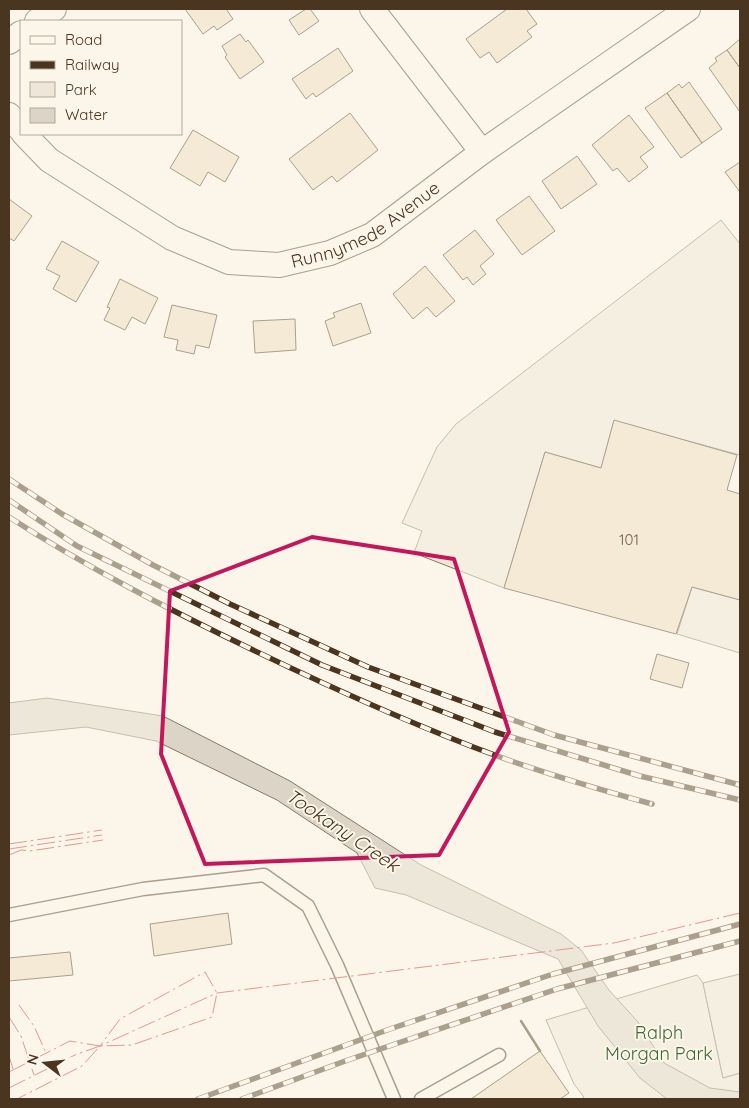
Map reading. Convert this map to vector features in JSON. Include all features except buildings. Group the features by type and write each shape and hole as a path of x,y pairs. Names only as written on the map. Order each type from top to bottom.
{"street":[{"path":"38,20 54,9"},
{"path":"372,9 482,152"},
{"name":"Runnymede Avenue","path":"25,135 49,160 172,238 228,262 279,265 330,253 372,235 482,152 688,9"},
{"path":"9,42 20,34"},
{"path":"9,115 20,129"}],"lane":[{"path":"9,915 143,889 264,875 308,906 337,965 394,1099"},
{"path":"421,1099 499,1055"}],"highlighted area":[{"path":"312,537 454,559 509,732 439,855 205,864 161,754 170,591"}],"green space":[{"name":"Ralph Morgan Park","path":"697,975 703,983 723,1078 740,1073 740,1099 581,1099 584,1097 574,1084 546,1020"}],"shaded area":[{"path":"721,220 740,244 740,455 614,421 601,468 545,452 504,588 414,553 422,531 402,523 437,447 456,424"},
{"path":"692,587 740,600 740,653 677,634"},
{"path":"740,974 740,1073 723,1078 703,983"}],"water":[{"name":"Tookany Creek","path":"47,698 163,716 290,781 421,865 561,934 581,950 609,990 638,1022 664,1063 710,1088 740,1092 740,1099 667,1099 640,1078 598,1026 558,959 406,895 375,888 357,853 277,800 156,741 86,727 9,735 9,703"}],"railway":[{"path":"9,479 62,514 153,565 230,604 368,667 554,735 740,785"},
{"path":"9,500 77,546 322,665 495,732 640,776 740,800"},
{"path":"9,517 68,553 158,603 374,706 500,757 652,804"},
{"path":"198,1099 390,1029 553,974 740,924"},
{"path":"242,1099 348,1060 557,989 740,941"}],"wall":[{"path":"521,1021 540,1051"}],"power":[{"path":"9,844 102,830"},
{"path":"9,849 102,835"},
{"path":"9,855 21,850 30,851 103,840"},
{"path":"9,1088 75,1055 100,1046 217,993 614,943 740,913"},
{"path":"9,1072 70,1041 100,1046 120,1019 205,972 217,993 212,1017 132,1045 100,1046 82,1066 17,1099"},
{"path":"19,1005 34,1026 46,1053"},
{"path":"9,1017 21,1036 34,1075"},
{"path":"9,1056 13,1069"}]}
